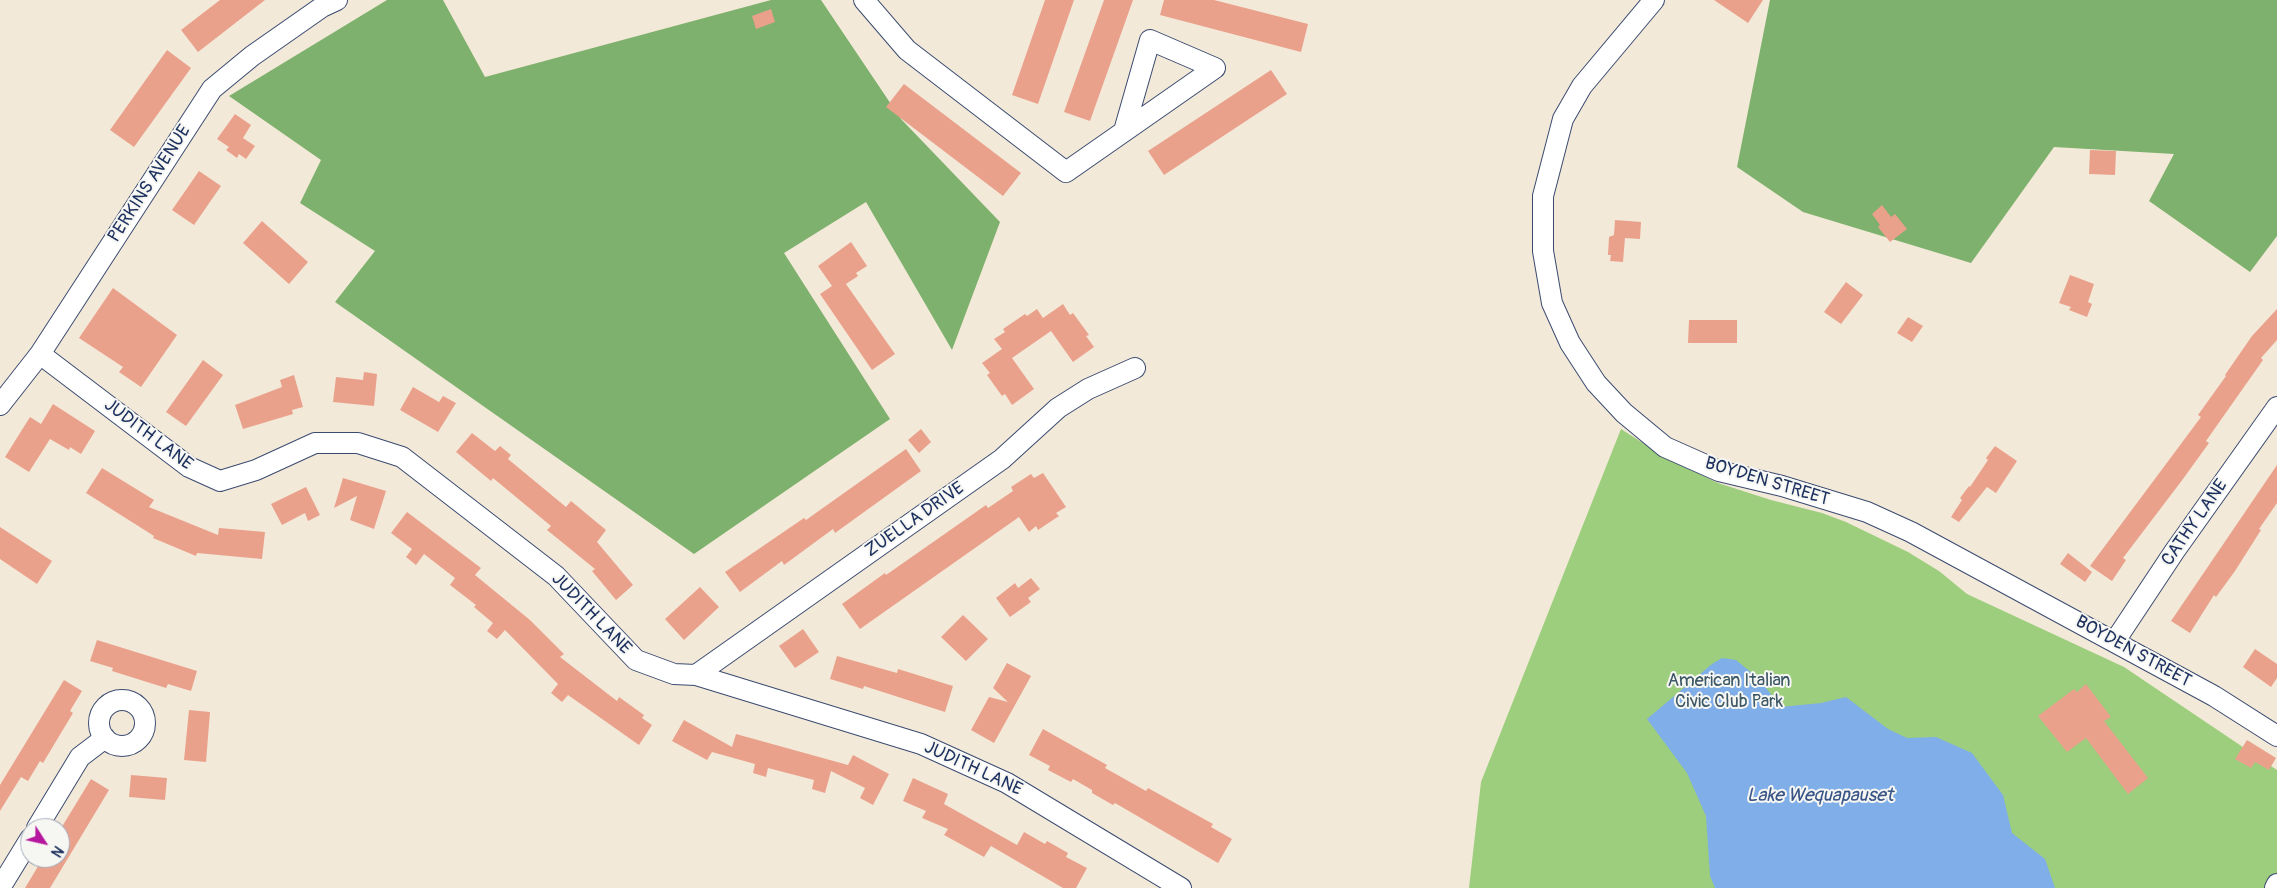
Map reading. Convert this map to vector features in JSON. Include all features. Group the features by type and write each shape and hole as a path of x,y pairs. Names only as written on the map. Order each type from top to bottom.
{"street":[{"name":"PERKINS AVENUE","path":"1,402 40,354 212,89 252,56 322,7 337,0"},
{"path":"864,0 907,50 1066,172 1215,68 1150,40 1124,131"},
{"name":"BOYDEN STREET","path":"1654,0 1582,86 1562,118 1543,196 1543,251 1552,303 1570,344 1596,383 1624,413 1666,447 1718,471 1786,487 1867,512 1911,532 2214,696 2277,736"},
{"name":"JUDITH LANE","path":"40,354 189,467 220,481 256,470 315,443 358,443 402,457 556,576 636,660 674,674 696,675 921,744 1007,783 1181,888"},
{"name":"ZUELLA DRIVE","path":"696,675 1002,459 1058,408 1088,389 1135,368"},
{"name":"CATHY LANE","path":"2115,641 2174,552 2277,407"},
{"path":"43,818 80,757 104,738"},
{"path":"0,888 20,855"},
{"path":"2275,888 2277,884"}],"green space":[{"path":"387,0 443,0 485,77 771,0 821,0 901,119 1000,222 952,350 866,202 784,253 890,419 694,554 335,302 375,251 300,203 321,160 229,96"},
{"path":"1770,0 2277,0 2277,236 2250,272 2149,201 2174,154 2054,147 1971,263 1803,212 1737,167"},
{"name":"American Italian Civic Club Park","path":"1621,429 1668,459 1718,483 1771,500 1822,513 1846,522 1908,552 1939,571 1967,594 2124,667 2277,770 2277,888 1469,888 1481,782"}],"water":[{"name":"Lake Wequapauset","path":"1722,658 1736,660 1759,679 1781,707 1821,703 1846,697 1888,729 1907,738 1936,737 1972,753 2003,795 2012,833 2045,859 2055,888 1715,888 1710,876 1706,816 1687,773 1647,719 1712,664"}],"building":[{"path":"220,0 265,0 198,52 181,30"},
{"path":"1045,0 1074,0 1038,104 1012,95"},
{"path":"1104,0 1133,0 1090,121 1064,112"},
{"path":"1164,0 1214,0 1308,24 1301,52 1160,15"},
{"path":"1714,0 1763,0 1748,23"},
{"path":"771,9 775,22 756,29 752,16"},
{"path":"167,50 191,68 134,147 110,130"},
{"path":"1271,70 1287,94 1164,175 1148,151"},
{"path":"904,84 1021,173 1003,196 886,107"},
{"path":"235,114 251,125 243,138 255,146 246,159 239,154 237,158 226,150 229,147 217,139"},
{"path":"2090,150 2116,151 2115,175 2089,174"},
{"path":"199,171 221,186 194,225 172,210"},
{"path":"1882,205 1891,217 1895,214 1907,229 1890,242 1878,227 1880,225 1872,214"},
{"path":"1615,220 1641,222 1640,239 1625,238 1623,262 1610,261 1611,255 1608,255 1609,237 1614,235"},
{"path":"262,221 308,262 289,284 243,243"},
{"path":"851,242 867,266 856,273 858,276 846,284 895,354 872,370 820,294 832,286 818,266"},
{"path":"2070,275 2094,284 2088,302 2092,304 2087,317 2069,310 2071,307 2059,303"},
{"path":"1846,282 1863,295 1841,324 1824,312"},
{"path":"113,288 177,335 141,387 119,372 123,367 79,338"},
{"path":"1063,304 1070,315 1073,313 1089,335 1086,336 1094,347 1073,362 1051,331 1012,358 1034,389 1012,405 1005,394 1002,396 987,375 990,373 982,363 1002,349 994,339 1005,332 1003,329 1025,314 1027,316 1037,309 1043,318"},
{"path":"2277,309 2277,340 2261,358 2263,360 2206,441 2209,443 2123,558 2126,560 2112,581 2090,566 2201,417 2198,415 2252,336"},
{"path":"1908,317 1923,326 1912,342 1897,333"},
{"path":"1689,320 1737,320 1737,343 1688,343"},
{"path":"203,360 223,375 186,426 166,412"},
{"path":"364,372 377,374 374,406 333,402 336,377 363,380"},
{"path":"294,375 303,407 292,410 293,414 243,429 235,405 282,387 280,380"},
{"path":"413,387 439,402 443,396 456,403 438,432 400,410"},
{"path":"53,404 95,431 81,454 70,447 69,450 50,439 29,472 5,457 30,417 41,424"},
{"path":"921,429 931,442 919,453 908,440"},
{"path":"472,433 495,451 500,446 511,455 508,459 566,507 571,501 606,530 597,542 633,585 616,600 592,571 595,569 547,530 551,526 493,478 491,481 456,452"},
{"path":"1995,446 2017,461 1996,493 1987,487 1959,522 1951,517 1962,500 1960,498 1970,487"},
{"path":"906,449 921,471 835,533 833,529 784,565 782,561 740,592 725,572 804,518 806,520"},
{"path":"2277,465 2277,503 2259,529 2261,530 2235,571 2216,597 2214,595 2190,633 2171,621"},
{"path":"102,468 154,500 149,507 218,535 219,528 265,532 262,559 197,553 196,556 153,538 154,536 86,493"},
{"path":"1043,473 1066,507 1056,513 1059,516 1038,530 1036,526 1029,532 1019,517 860,629 842,604 986,505 988,508 1013,491 1011,487 1031,474 1034,478"},
{"path":"343,478 386,491 374,529 350,520 357,496 334,508"},
{"path":"306,487 320,515 308,521 305,513 282,525 271,504"},
{"path":"407,512 481,568 475,575 530,620 564,654 560,657 617,701 619,697 644,715 642,718 652,725 639,745 568,695 562,702 551,693 558,684 505,630 497,639 487,631 493,623 474,607 476,605 450,585 455,578 424,554 416,565 406,557 412,549 391,533"},
{"path":"0,527 52,561 37,584 0,559"},
{"path":"2068,553 2092,572 2085,582 2060,564"},
{"path":"1031,578 1040,589 1028,598 1031,602 1010,617 996,598 1015,583 1018,588"},
{"path":"700,587 719,607 684,640 665,619"},
{"path":"963,615 988,639 966,661 941,637"},
{"path":"803,629 819,652 795,668 779,646"},
{"path":"97,640 197,671 191,691 168,684 166,688 112,671 113,668 90,661"},
{"path":"2255,649 2277,664 2277,678 2271,687 2243,667"},
{"path":"837,656 897,673 898,669 953,686 945,712 864,686 863,689 830,679"},
{"path":"1007,663 1031,676 994,743 971,730 989,697 1008,702 993,688"},
{"path":"64,680 82,691 70,711 73,713 43,763 40,761 28,781 21,777 0,811 0,785"},
{"path":"2086,684 2111,717 2104,721 2148,778 2128,794 2086,738 2067,752 2038,716 2074,689 2077,692"},
{"path":"189,710 210,712 206,762 184,760"},
{"path":"684,720 732,747 736,734 848,765 853,755 889,774 873,805 860,798 865,788 831,771 825,793 812,789 814,780 768,768 766,777 753,773 755,764 712,752 707,760 672,741"},
{"path":"1043,729 1107,765 1105,768 1146,791 1148,788 1213,824 1211,827 1232,839 1218,863 1115,803 1113,805 1092,793 1092,790 1073,779 1071,782 1048,770 1050,766 1029,755"},
{"path":"2247,740 2276,758 2269,770 2255,762 2251,768 2235,759"},
{"path":"131,775 167,778 165,800 129,797"},
{"path":"913,778 948,794 944,804 1017,845 1024,832 1045,844 1047,841 1068,853 1066,857 1087,868 1076,888 1063,888 991,846 984,857 944,835 948,829 922,818 926,811 903,801"},
{"path":"91,779 109,790 70,855 70,818 67,818"},
{"path":"37,868 62,868 50,888 25,888"}]}
